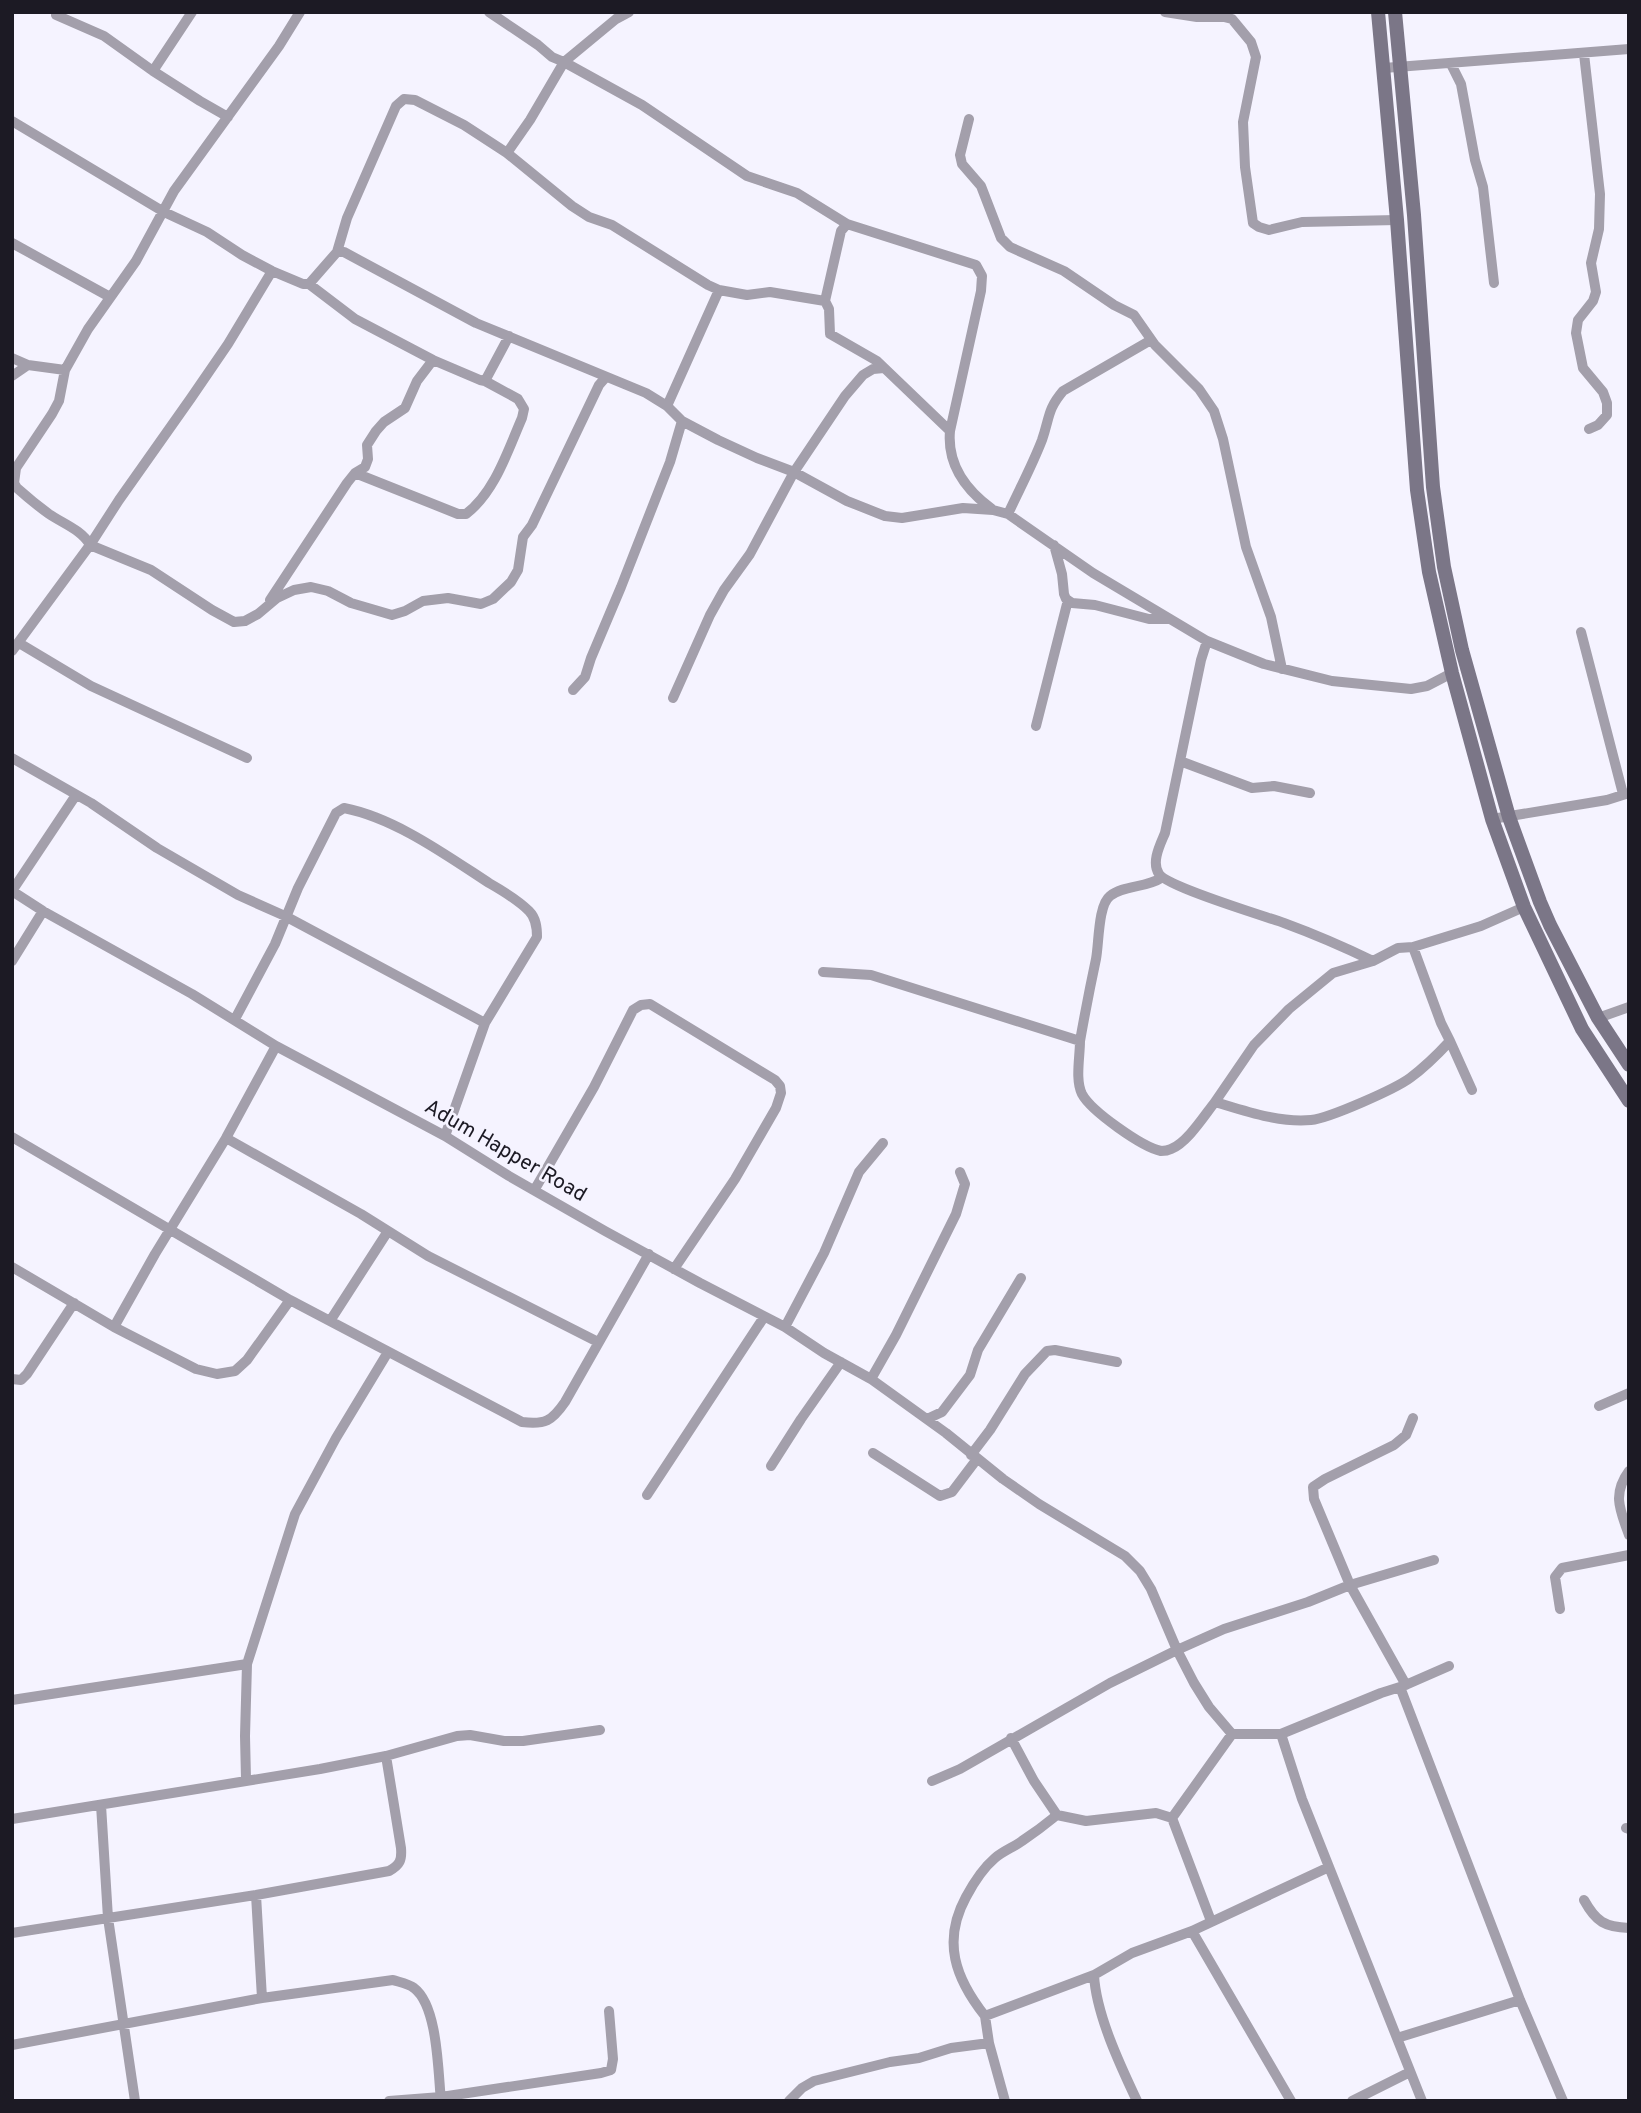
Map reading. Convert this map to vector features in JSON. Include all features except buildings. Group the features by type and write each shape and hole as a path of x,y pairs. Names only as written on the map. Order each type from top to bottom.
{"street":[{"path":"153,71 192,12"},
{"path":"300,12 279,46 174,191 136,261 88,329 65,370 59,401 16,468 14,483 47,512 85,538 90,545 151,570 234,622 245,621 258,614 267,604 355,473 365,467 368,459 367,445 376,431 405,408 417,381 433,359"},
{"path":"489,12 552,57 642,106 747,176 797,193 847,224 976,265 982,276 981,291 949,440 960,479 993,510"},
{"path":"507,153 564,62 616,19 629,12"},
{"path":"1165,12 1233,19 1251,42 1256,57 1243,122 1245,167 1253,223 1269,230 1302,222 1397,220"},
{"path":"1378,12 1417,490 1429,572 1452,673 1492,820 1524,907 1582,1029 1629,1101"},
{"path":"1395,12 1414,215 1433,487 1444,567 1465,660 1509,817 1550,925 1598,1018 1629,1065"},
{"path":"56,15 104,36 153,71 228,117"},
{"path":"1384,68 1629,49"},
{"path":"1584,54 1600,194 1599,229 1591,263 1596,292 1593,301 1578,320 1576,333 1583,368 1603,392 1607,403 1607,415 1598,425 1589,429"},
{"path":"1451,64 1461,84 1475,160 1483,187 1494,283"},
{"path":"309,284 337,252 347,218 396,106 404,99 415,100 464,125 507,153 589,218 612,225 682,270 719,290 747,295 770,292 825,301"},
{"path":"969,119 960,155 962,164 981,186 1001,238 1010,247 1065,271 1114,305 1128,310 1151,340 1199,388 1214,411 1223,439 1246,547 1271,617 1282,669"},
{"path":"12,121 164,212 207,232 242,255 272,271 309,284 355,319 518,399 524,409 496,474 481,499 466,514 458,514 355,473"},
{"path":"847,224 841,231 825,301 829,309 830,334 884,368 950,431"},
{"path":"12,243 110,297"},
{"path":"337,252 350,254 476,323 646,393 667,406 682,421 747,454 794,472 847,501 885,516 902,519 963,508 1008,514 1093,573 1207,641 1264,664 1332,681 1411,689 1427,686 1452,673"},
{"path":"247,758 91,686 16,647 90,545 228,344 272,271"},
{"path":"667,406 719,290"},
{"path":"485,381 509,336"},
{"path":"1008,514 1042,440 1049,410 1063,391 1151,340"},
{"path":"12,358 28,365 65,370"},
{"path":"12,376 28,365"},
{"path":"673,698 710,615 750,554 794,472 845,396 863,375 873,369 884,368"},
{"path":"267,604 295,590 311,587 392,615 423,601 448,598 481,604 493,599 518,570 523,537 532,525 599,385 606,377"},
{"path":"573,690 585,677 670,462 682,421"},
{"path":"1054,544 1062,573 1064,594 1068,600 1149,620 1170,619"},
{"path":"1036,726 1068,600"},
{"path":"1492,820 1607,800 1626,793 1581,632"},
{"path":"1207,641 1156,870 1161,878 1286,924 1373,961"},
{"path":"12,758 91,803 171,857 238,895 285,916 485,1023"},
{"path":"1180,761 1252,788 1274,786 1310,793"},
{"path":"12,891 76,795"},
{"path":"236,1019 275,944 285,916 336,813 344,808 353,809 391,824 480,876 531,913 537,925 537,937 485,1023 445,1136"},
{"path":"1161,878 1152,884 1118,891 1106,900 1080,1041 1079,1071 1082,1093 1091,1105 1133,1138 1161,1151 1181,1144 1215,1102 1254,1045 1289,1009 1333,973 1373,961 1398,948 1413,947 1481,926 1524,907"},
{"name":"Adum Happer Road","path":"12,891 236,1019 276,1045 445,1136 509,1176 674,1269 785,1327 871,1379 1039,1504 1125,1556 1140,1571 1152,1589 1194,1683 1209,1707 1232,1734"},
{"path":"12,961 43,911"},
{"path":"1413,947 1441,1023 1472,1090"},
{"path":"822,972 872,975 1080,1041"},
{"path":"535,1189 594,1087 634,1010 641,1005 650,1004 775,1080 780,1086 781,1094 754,1148 674,1269"},
{"path":"1598,1018 1629,1007"},
{"path":"1215,1102 1268,1116 1311,1120 1335,1113 1408,1080 1450,1041"},
{"path":"114,1327 226,1138 276,1045"},
{"path":"12,1137 290,1300 522,1422 539,1424 555,1417 649,1254"},
{"path":"226,1138 455,1270 598,1342"},
{"path":"785,1327 836,1228 859,1172 883,1143"},
{"path":"871,1379 956,1214 965,1184 960,1172"},
{"path":"330,1321 388,1231"},
{"path":"12,1266 114,1327 196,1369 217,1374 234,1371 247,1360 290,1300"},
{"path":"927,1419 942,1412 970,1375 978,1350 1021,1278"},
{"path":"12,1379 21,1380 27,1374 74,1303"},
{"path":"647,1495 764,1317"},
{"path":"873,1453 933,1493 940,1496 952,1492 1025,1374 1047,1350 1116,1362"},
{"path":"246,1779 247,1664 295,1514 336,1438 388,1352"},
{"path":"771,1466 841,1362"},
{"path":"1599,1406 1629,1393"},
{"path":"1413,1418 1406,1436 1394,1446 1313,1487 1314,1499 1350,1585 1403,1686 1520,2000 1563,2101"},
{"path":"1629,1471 1620,1485 1618,1503 1629,1535"},
{"path":"1560,1609 1555,1577 1562,1568 1629,1555"},
{"path":"932,1781 960,1769 1111,1683 1224,1629 1308,1602 1350,1585 1434,1560"},
{"path":"12,1700 247,1664"},
{"path":"1172,1818 1232,1734 1281,1734 1449,1666"},
{"path":"12,1819 320,1769 470,1735 503,1741 523,1741 600,1730"},
{"path":"1281,1734 1302,1799 1422,2101"},
{"path":"1012,1738 1034,1781 1057,1815 1086,1821 1156,1813 1172,1818"},
{"path":"12,1933 389,1871 397,1867 402,1859 386,1756"},
{"path":"101,1805 108,1918 135,2101"},
{"path":"1005,2101 989,2043 985,2016 972,2000 960,1975 952,1944 957,1913 976,1877 996,1857 1057,1815"},
{"path":"1172,1818 1211,1921"},
{"path":"985,2016 1094,1975 1132,1953 1192,1931 1329,1867"},
{"path":"256,1895 261,1998"},
{"path":"1584,1900 1593,1915 1602,1923 1611,1927 1629,1928"},
{"path":"1192,1931 1291,2101"},
{"path":"1094,1975 1095,1993 1137,2101"},
{"path":"12,2045 261,1998 393,1980 414,1987 428,2005 434,2030 441,2099"},
{"path":"1397,2038 1520,2000"},
{"path":"389,2101 441,2099 611,2070 613,2059 610,2011"},
{"path":"789,2101 814,2081 890,2062 919,2058 951,2048 989,2043"},
{"path":"1352,2101 1410,2072"}]}
